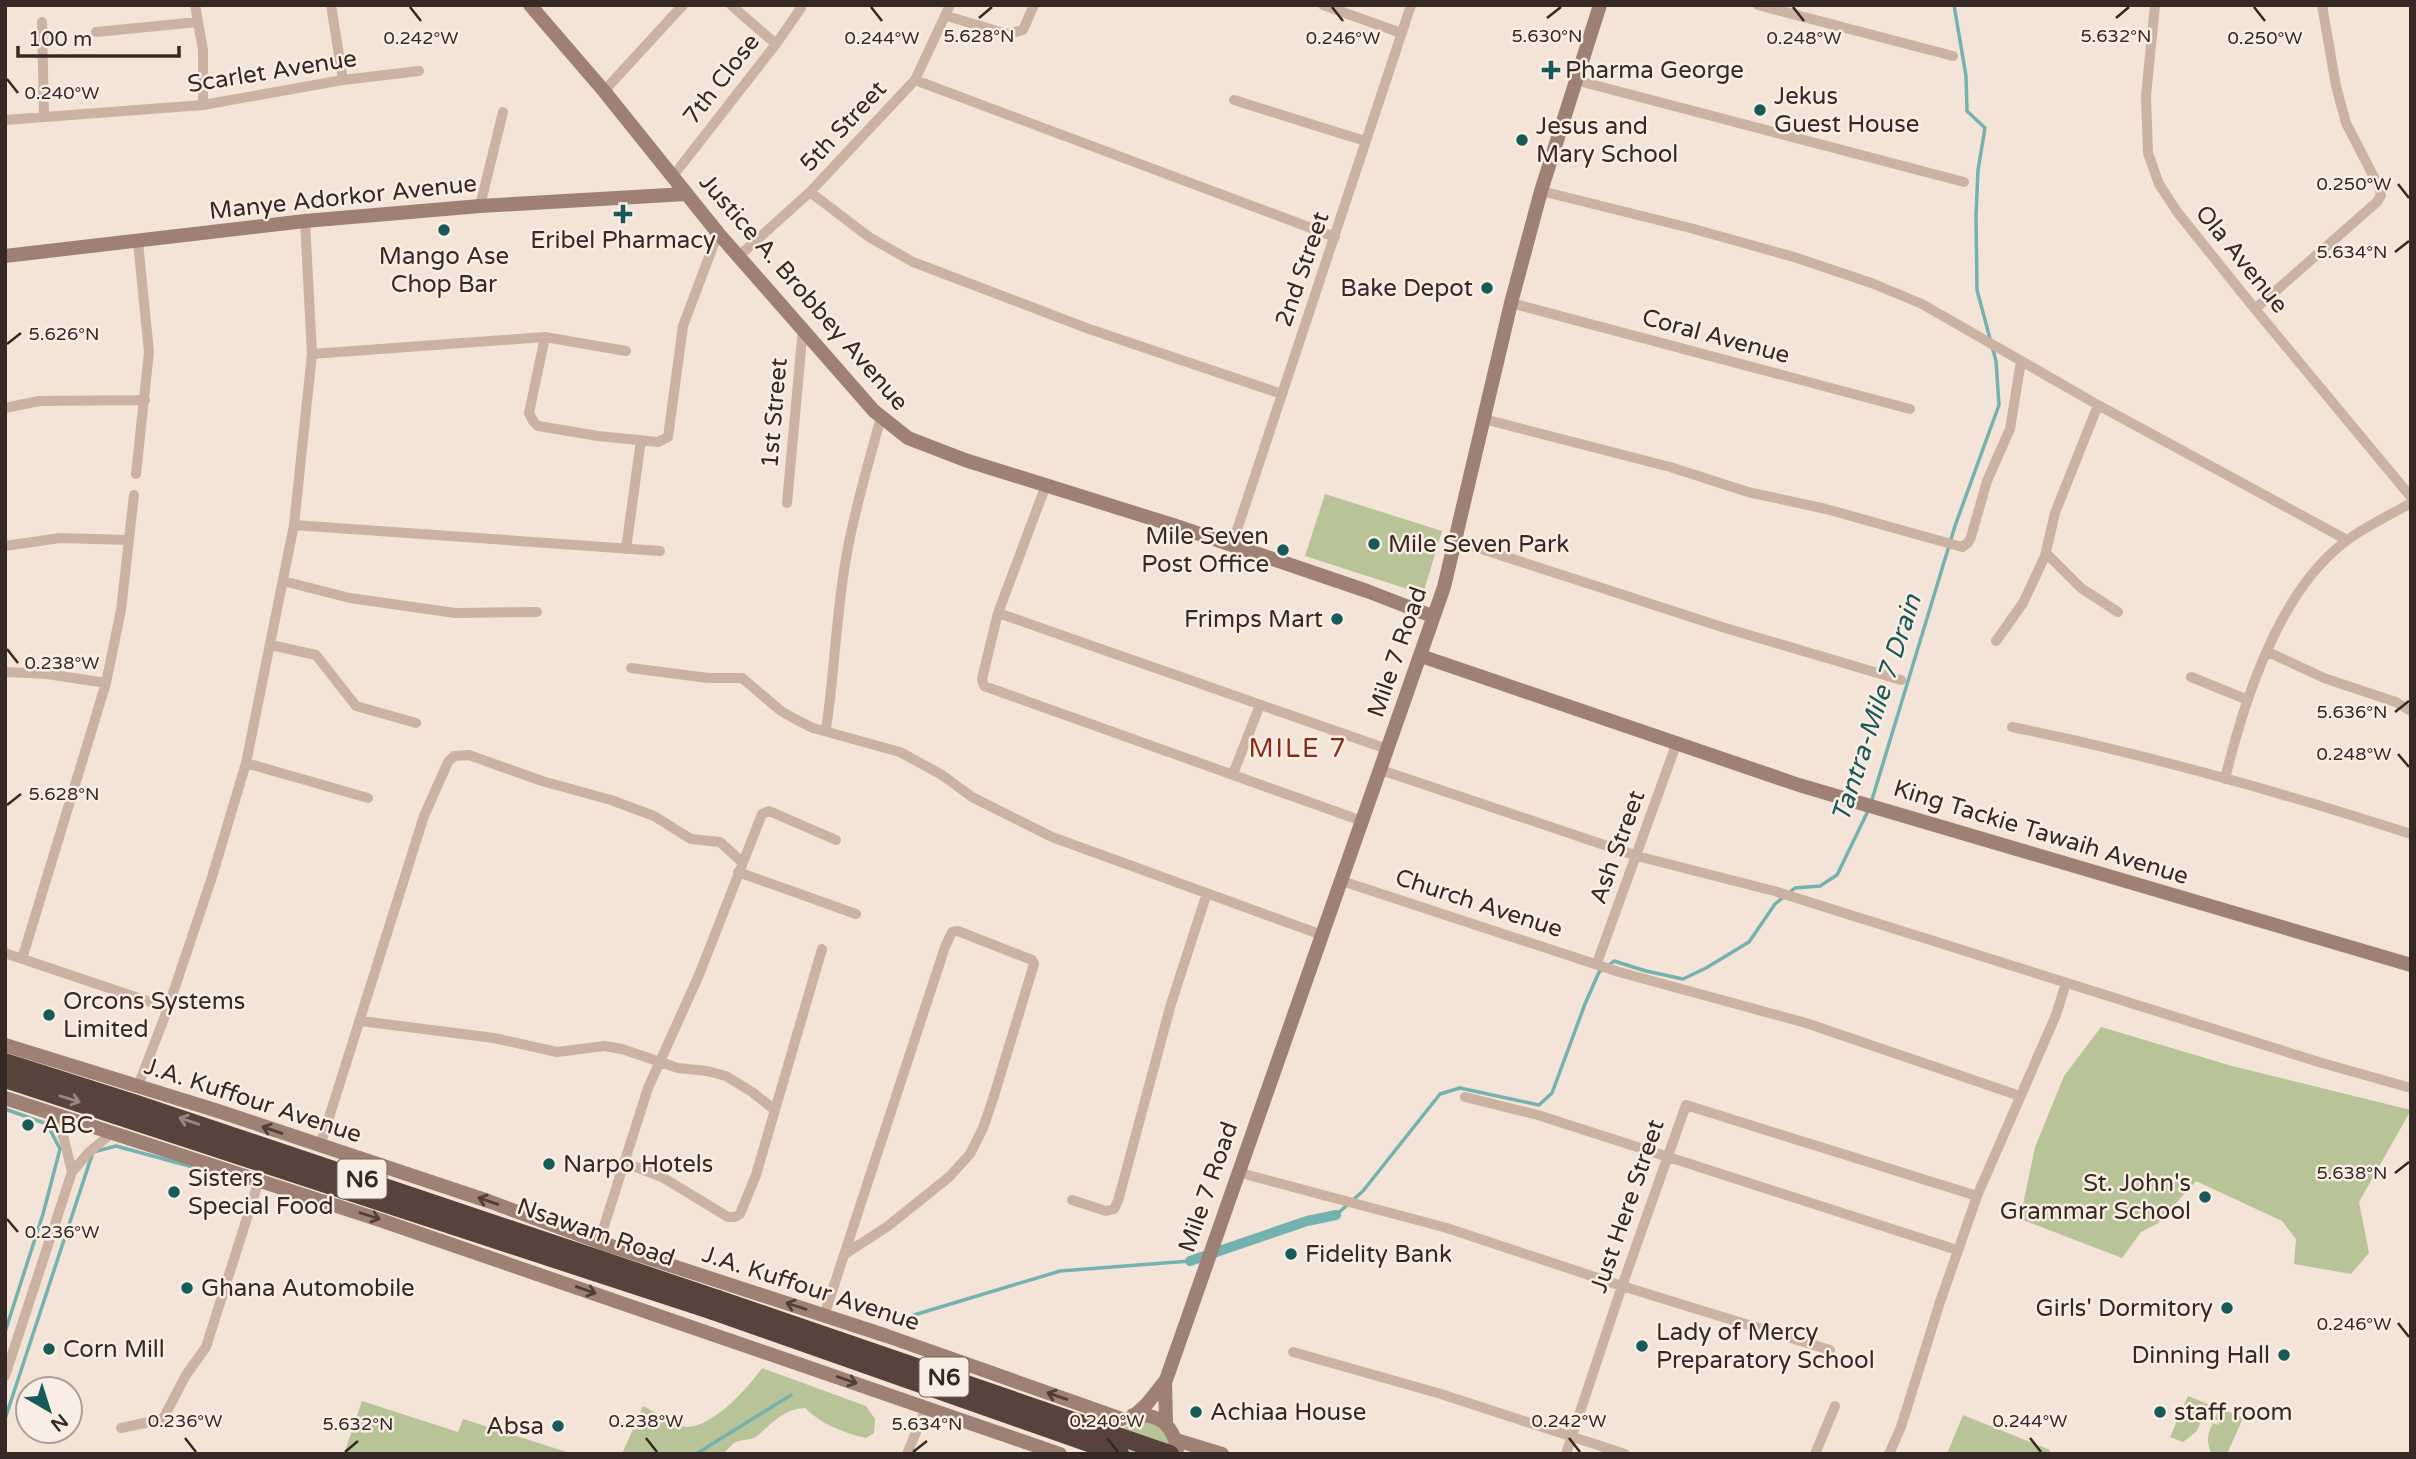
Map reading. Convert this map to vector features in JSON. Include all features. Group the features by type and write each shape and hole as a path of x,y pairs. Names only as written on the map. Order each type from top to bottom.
{"highway":[{"name":"Nsawam Road","path":"5,1062 137,1104 715,1305 1119,1454"},
{"name":"Nsawam Road","path":"5,1079 1174,1449"}],"street":[{"path":"195,5 204,64 203,105"},
{"path":"331,5 343,80"},
{"name":"Justice A. Brobbey Avenue","path":"530,5 604,91 718,233 881,417 908,438 965,460 1232,545 1432,616"},
{"path":"604,91 683,5"},
{"path":"731,5 776,44"},
{"name":"5th Street","path":"739,256 810,191 915,80 950,5"},
{"path":"947,16 1007,34 1023,30 1034,5"},
{"path":"1323,5 1401,33"},
{"name":"2nd Street","path":"1232,545 1412,5"},
{"name":"Mile 7 Road","path":"1166,1380 1444,587 1511,303 1541,191 1600,5"},
{"path":"1758,5 1953,56"},
{"name":"Ola Avenue","path":"2155,5 2146,96 2148,153 2159,184 2178,213 2255,309 2411,498"},
{"path":"2255,309 2377,202 2381,195 2346,123 2340,104 2322,5"},
{"name":"7th Close","path":"673,176 801,8"},
{"path":"42,22 44,117"},
{"path":"96,33 198,22"},
{"name":"Scarlet Avenue","path":"5,120 203,105 343,80 419,71"},
{"path":"915,80 1335,237"},
{"path":"1575,80 1964,182"},
{"path":"1234,100 1365,141"},
{"path":"480,206 503,112"},
{"path":"810,191 869,237 913,262 1089,329 1282,394"},
{"path":"1541,191 1794,257 1874,284 1922,304 1984,341 2347,540"},
{"name":"Manye Adorkor Avenue","path":"5,256 305,221 480,206 686,194"},
{"path":"138,1086 168,1008 212,877 246,763 271,645 294,525 313,354 305,221"},
{"path":"545,337 529,413 538,426 657,442 668,437 682,326 718,233"},
{"path":"136,474 149,352 138,242"},
{"name":"Coral Avenue","path":"1511,303 1910,409"},
{"name":"1st Street","path":"787,503 803,328"},
{"path":"313,354 545,337 626,351"},
{"path":"1484,419 1670,467 1748,492 1826,509 1962,547 1968,543 1987,481 2010,429 2021,361"},
{"path":"5,408 39,401 145,400"},
{"path":"1996,641 2023,603 2046,553 2054,513 2098,404"},
{"path":"826,730 847,552 881,417"},
{"path":"626,549 641,440"},
{"path":"1046,485 998,613 982,679 984,686 1362,821"},
{"path":"22,959 106,683 121,610 134,495"},
{"path":"2225,779 2248,700 2281,621 2304,584 2328,556 2347,540 2411,503"},
{"path":"294,525 660,551"},
{"path":"5,546 60,538 129,540"},
{"path":"1454,540 1901,680"},
{"path":"2046,553 2081,588 2118,612"},
{"path":"283,581 350,598 454,613 537,612"},
{"path":"998,613 1387,749"},
{"path":"271,645 316,654 356,706 416,723"},
{"path":"2268,652 2324,678 2396,702 2411,711"},
{"name":"King Tackie Tawaih Avenue","path":"1420,656 1799,785 2411,965"},
{"path":"632,668 708,678 742,678 780,711 813,727 900,752 942,775 972,797 1052,837 1322,935"},
{"path":"5,672 47,674 106,683"},
{"path":"2191,677 2248,700"},
{"path":"1233,774 1260,705"},
{"path":"2012,727 2077,740 2225,779 2318,804 2411,834"},
{"name":"Ash Street","path":"1601,964 1676,745"},
{"path":"320,1146 424,816 448,762 454,756 469,755 654,816 691,839 720,842 740,867 856,914"},
{"path":"246,763 368,798"},
{"path":"1381,770 1637,856 1774,891 2322,1063 2411,1088"},
{"path":"599,1242 648,1088 699,975 757,824 765,812 769,811 836,840"},
{"name":"Church Avenue","path":"1342,881 1619,972 1806,1023 2020,1096"},
{"path":"1072,1200 1106,1212 1114,1209 1118,1201 1171,1004 1207,893"},
{"path":"824,1316 952,932 958,931 1032,960 1034,964 1010,1048 984,1128 970,1154 949,1177 888,1226 845,1254"},
{"path":"623,1162 662,1177 728,1217 735,1217 744,1208 757,1175 822,949"},
{"path":"5,953 168,1008"},
{"path":"1889,1454 1901,1427 1957,1250 2056,1015 2066,983"},
{"path":"361,1021 494,1038 558,1052 604,1046 678,1068 726,1076 775,1110"},
{"name":"J.A. Kuffour Avenue","path":"5,1045 488,1201 599,1242 1129,1417 1152,1415 1166,1423"},
{"path":"1465,1097 1538,1115 1957,1250"},
{"path":"5,1098 554,1278 1060,1454"},
{"name":"Just Here Street","path":"1566,1454 1684,1107 1690,1104 1978,1196"},
{"path":"54,1115 64,1139 72,1172"},
{"path":"5,1376 72,1172 89,1152 112,1133"},
{"path":"1237,1172 1447,1228 1622,1286 1830,1350"},
{"path":"121,1428 163,1419 186,1375 206,1347 259,1180"},
{"path":"1293,1352 1441,1394 1625,1454"},
{"path":"1105,1454 1108,1434 1146,1405 1166,1380"},
{"path":"1166,1380 1166,1423 1174,1449 1222,1454"},
{"path":"1815,1454 1835,1406"},
{"path":"907,1454 926,1408"}],"green space":[{"name":"Mile Seven Park","path":"1325,494 1442,531 1423,594 1305,556"},
{"path":"2101,1027 2232,1066 2411,1110 2359,1202 2369,1253 2351,1274 2294,1264 2296,1239 2282,1221 2196,1181 2158,1223 2141,1232 2122,1258 2020,1219 2035,1147 2064,1076"},
{"path":"762,1368 866,1406 875,1419 874,1433 866,1438 841,1430 805,1408 784,1414 757,1436 736,1442 723,1454 622,1454 643,1406 677,1424 687,1427 697,1425 708,1421 729,1405"},
{"path":"2188,1396 2208,1404 2197,1431 2183,1442 2170,1437"},
{"path":"362,1401 458,1432 463,1419 573,1454 344,1454"},
{"path":"2220,1408 2243,1418 2227,1454 2212,1454 2208,1435 2213,1423 2218,1425 2219,1421 2214,1419"},
{"path":"1963,1415 2050,1450 2048,1454 1947,1454"},
{"path":"1138,1421 1157,1426 1161,1430 1168,1440 1169,1454 1113,1454 1121,1429"}],"waterway":[{"name":"Tantra-Mile 7 Drain","path":"1871,803 1955,526 1999,405 1996,361 1977,290 1978,170 1985,128 1967,111 1966,76 1954,5"},
{"name":"Tantra-Mile 7 Drain","path":"1609,965 1614,961 1683,979 1706,968 1749,942 1775,904 1795,888 1820,886 1837,875 1868,811"},
{"name":"Tantra-Mile 7 Drain","path":"1336,1215 1363,1191 1440,1094 1460,1088 1539,1105 1552,1093 1585,1004 1599,972 1603,970"},
{"path":"5,1109 47,1124 60,1149 43,1214 5,1332"},
{"path":"5,1419 93,1152 116,1146 204,1170"},
{"path":"1190,1261 1307,1221 1336,1215"},
{"path":"914,1315 1060,1271 1190,1261"},
{"path":"696,1454 791,1395"}],"place":[{"name":"Pharma George","path":"1551,70"},
{"name":"Jekus Guest House","path":"1760,110"},
{"name":"Jesus and Mary School","path":"1522,140"},
{"name":"Eribel Pharmacy","path":"623,214"},
{"name":"Mango Ase Chop Bar","path":"444,230"},
{"name":"Bake Depot","path":"1487,288"},
{"name":"Mile Seven Park","path":"1374,544"},
{"name":"Mile Seven Post Office","path":"1283,550"},
{"name":"Frimps Mart","path":"1337,619"},
{"name":"Orcons Systems Limited","path":"49,1015"},
{"name":"ABC","path":"28,1125"},
{"name":"Narpo Hotels","path":"549,1164"},
{"name":"Sisters Special Food","path":"174,1192"},
{"name":"St. John's Grammar School","path":"2205,1197"},
{"name":"Fidelity Bank","path":"1291,1254"},
{"name":"Ghana Automobile","path":"187,1288"},
{"name":"Girls' Dormitory","path":"2227,1308"},
{"name":"Lady of Mercy Preparatory School","path":"1642,1346"},
{"name":"Corn Mill","path":"49,1349"},
{"name":"Dinning Hall","path":"2284,1355"},
{"name":"Achiaa House","path":"1196,1412"},
{"name":"staff room","path":"2160,1412"},
{"name":"Absa","path":"558,1426"}],"district":[{"name":"MILE 7","path":"1298,748"}]}
